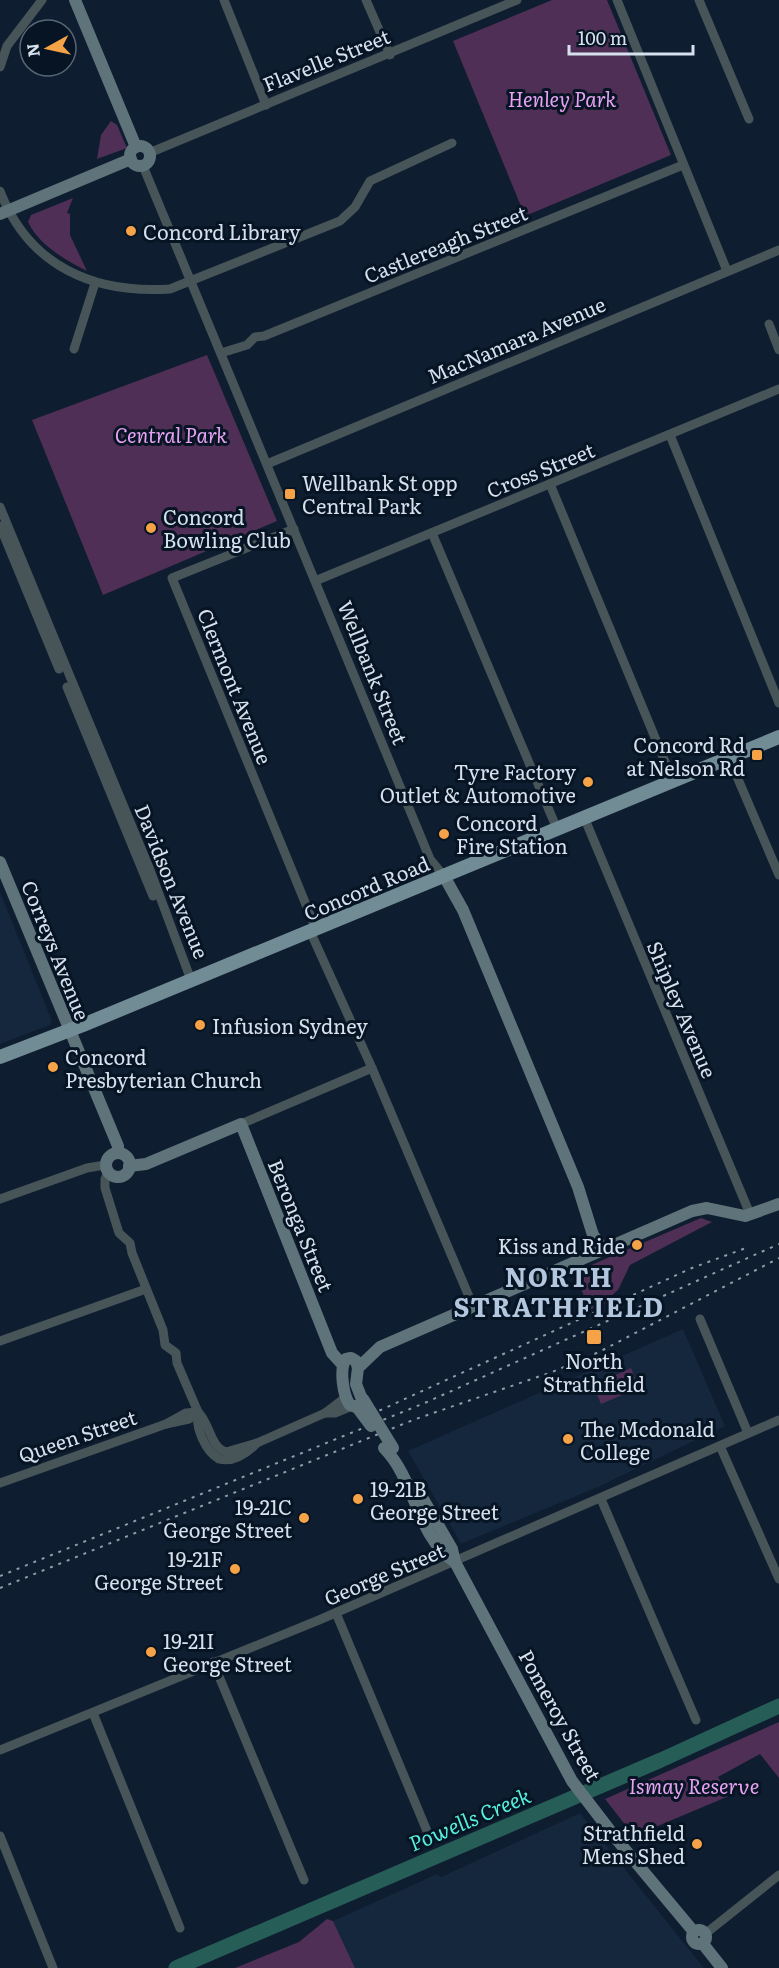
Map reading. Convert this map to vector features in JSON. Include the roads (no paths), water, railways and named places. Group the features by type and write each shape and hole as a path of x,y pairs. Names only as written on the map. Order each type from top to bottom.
{"main road":[{"path":"4,212 134,153 146,148 149,159 143,166 134,164 134,153 75,0"},
{"name":"Concord Road","path":"0,1057 779,737"},
{"name":"Correys Avenue","path":"1,865 118,1146 118,1152"},
{"name":"Wellbank Street","path":"444,876 463,910 605,1248"},
{"path":"129,1166 146,1164 241,1124"},
{"name":"Beronga Street","path":"241,1124 332,1353 349,1362"},
{"path":"118,1152 125,1155 129,1166 123,1176 115,1176 107,1169 108,1157 118,1152"},
{"name":"Wellbank Street","path":"578,1187 593,1235 605,1248"},
{"path":"355,1404 356,1384 349,1362 368,1348 380,1347 699,1209 750,1214 779,1204"},
{"path":"589,1256 593,1235"},
{"name":"Pomeroy Street","path":"355,1404 391,1451 410,1485 418,1492 452,1549 455,1562 576,1786 701,1936 722,1968"}],"street":[{"path":"0,67 4,47 42,0"},
{"path":"224,0 266,105"},
{"path":"366,0 390,55"},
{"path":"617,0 727,271"},
{"path":"699,0 749,119"},
{"name":"Flavelle Street","path":"149,153 390,55 511,1"},
{"path":"0,190 4,212 37,249 52,262 95,284 145,291 170,289 340,221 355,207 370,181 453,143"},
{"name":"Castlereagh Street","path":"221,353 248,345 255,338 683,165"},
{"name":"Wellbank Street","path":"143,166 430,859 444,876"},
{"name":"MacNamara Avenue","path":"267,464 779,250"},
{"path":"74,349 95,284"},
{"path":"769,324 779,350"},
{"name":"Cross Street","path":"315,581 779,389"},
{"path":"670,435 779,703"},
{"path":"550,484 673,781"},
{"name":"Davidson Avenue","path":"0,507 150,870 192,980"},
{"name":"Davidson Avenue","path":"0,526 160,911 192,980"},
{"name":"Clermont Avenue","path":"294,529 172,578 313,930"},
{"path":"432,533 557,829"},
{"path":"729,758 779,875"},
{"name":"Shipley Avenue","path":"584,817 750,1214"},
{"path":"313,930 473,1306"},
{"path":"241,1124 372,1068"},
{"path":"0,1199 87,1168 107,1169 105,1188 119,1233 130,1243 163,1330 165,1345 176,1353 177,1363 198,1412 206,1419 216,1446 222,1451 257,1443 325,1413 335,1413 355,1404"},
{"path":"0,1341 146,1289"},
{"path":"700,1319 748,1433"},
{"name":"Queen Street","path":"0,1483 189,1419 198,1412"},
{"name":"George Street","path":"0,1750 336,1613 779,1420"},
{"path":"720,1446 779,1579"},
{"path":"601,1499 696,1720"},
{"path":"336,1613 427,1831"},
{"path":"213,1662 304,1880"},
{"path":"93,1713 180,1928"},
{"path":"0,1836 53,1968"},
{"path":"701,1936 779,1875"}],"waterway":[{"name":"Powells Creek","path":"176,1968 661,1760 779,1706"}],"railway":[{"path":"0,1576 427,1402 779,1244"},
{"path":"363,1418 692,1268 746,1248"},
{"path":"0,1588 413,1420 552,1372 599,1352 779,1258"}],"place":[{"name":"Concord Library","path":"131,231"},
{"name":"Wellbank St opp Central Park","path":"290,494"},
{"name":"Concord Bowling Club","path":"151,528"},
{"name":"Concord Rd at Nelson Rd","path":"757,755"},
{"name":"Tyre Factory Outlet & Automotive","path":"588,782"},
{"name":"Concord Fire Station","path":"444,834"},
{"name":"Infusion Sydney","path":"200,1025"},
{"name":"Concord Presbyterian Church","path":"53,1067"},
{"name":"Kiss and Ride","path":"637,1245"},
{"name":"North Strathfield","path":"594,1337"},
{"name":"The Mcdonald College","path":"568,1439"},
{"name":"19-21B George Street","path":"358,1499"},
{"name":"19-21C George Street","path":"304,1518"},
{"name":"19-21F George Street","path":"235,1569"},
{"name":"19-21I George Street","path":"151,1652"},
{"name":"Strathfield Mens Shed","path":"697,1844"}],"district":[{"name":"NORTH STRATHFIELD","path":"559,1290"}],"park label":[{"name":"Henley Park","path":"562,98"},
{"name":"Central Park","path":"171,434"},
{"name":"Ismay Reserve","path":"694,1785"}]}
